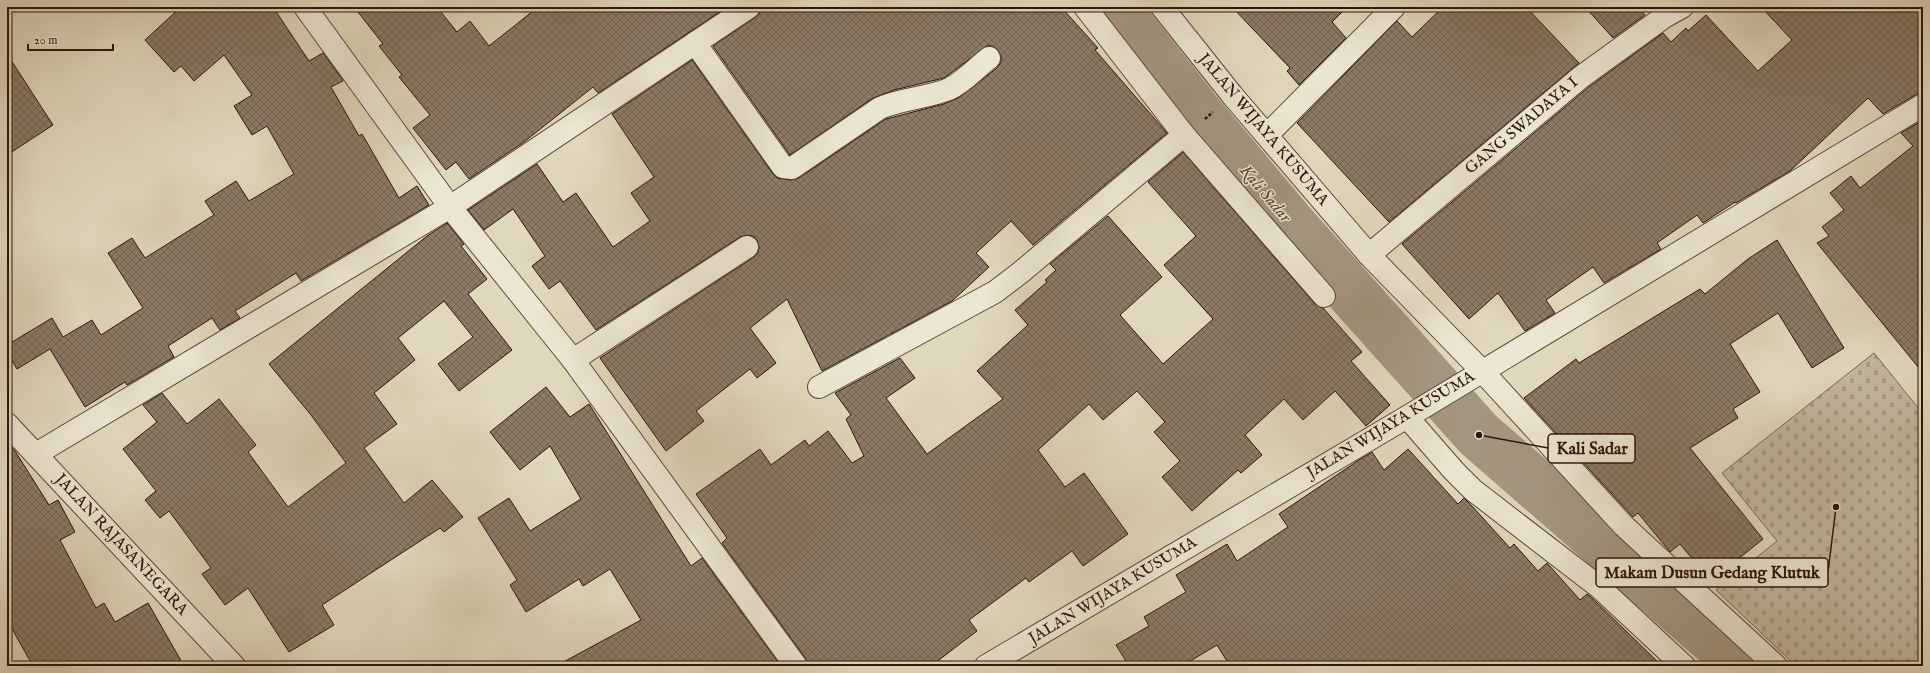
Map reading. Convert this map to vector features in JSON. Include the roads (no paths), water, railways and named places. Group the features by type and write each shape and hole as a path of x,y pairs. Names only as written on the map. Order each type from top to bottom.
{"street":[{"path":"305,7 450,207 573,360 796,666"},
{"path":"36,454 450,207 748,7"},
{"path":"1084,7 1184,136 1324,296"},
{"name":"JALAN WIJAYA KUSUMA","path":"986,666 1477,374 1369,255 1232,95 1162,7"},
{"path":"1267,135 1394,7"},
{"name":"GANG SWADAYA I","path":"1369,255 1581,77 1664,17 1682,7"},
{"path":"695,43 783,167 788,168 792,168 880,108 896,101 939,92 950,88 989,58"},
{"path":"1776,666 1624,526 1477,374 1923,105"},
{"path":"819,387 995,292 1020,273 1184,136"},
{"path":"573,360 747,247"},
{"path":"1407,417 1454,471 1473,490 1599,587 1684,666"},
{"name":"JALAN RAJASANEGARA","path":"7,425 36,454 234,666"}],"waterway":[{"name":"Kali Sadar","path":"1114,7 1198,114 1291,225 1479,435 1717,642 1742,666"}],"place":[{"name":"Kali Sadar","path":"1479,435"},
{"name":"Makam Dusun Gedang Klutuk","path":"1836,507"}]}
